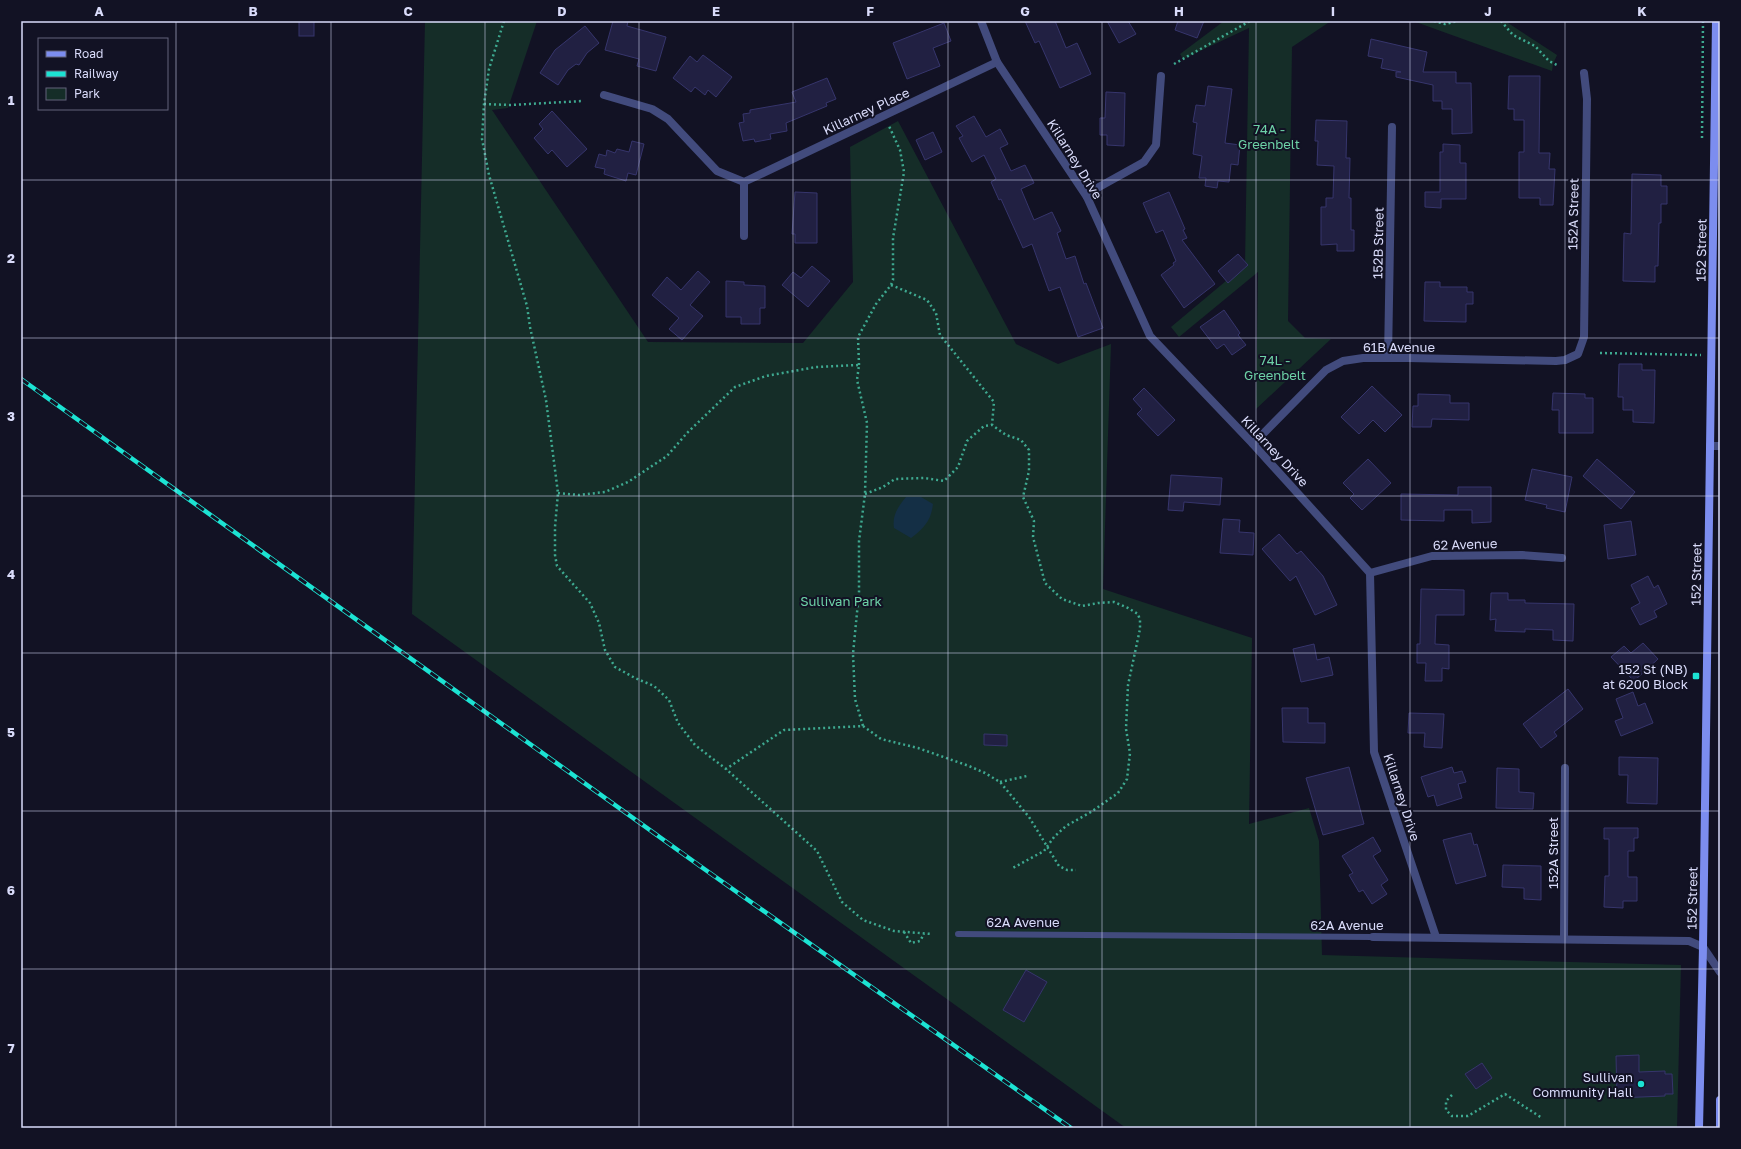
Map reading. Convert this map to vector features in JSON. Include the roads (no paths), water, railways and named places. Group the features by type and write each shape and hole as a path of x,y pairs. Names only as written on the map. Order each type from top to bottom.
{"main road":[{"name":"152 Street","path":"1699,1128 1703,947 1716,21"},
{"path":"1720,1100 1720,1128"}],"street":[{"name":"Killarney Drive","path":"981,21 997,62 1088,197 1150,336 1253,444 1370,573 1374,752 1436,937"},
{"name":"Killarney Place","path":"744,182 997,62"},
{"name":"152A Street","path":"1578,354 1584,337 1586,99 1584,73"},
{"path":"1088,197 1099,188 1144,162 1156,145 1161,76"},
{"path":"604,95 652,109 668,119 717,171 744,182 744,236"},
{"name":"152B Street","path":"1388,358 1392,128"},
{"name":"61B Avenue","path":"1253,444 1330,368 1343,361 1351,359 1388,358 1556,361 1565,360 1578,354"},
{"path":"1710,446 1720,446"},
{"name":"62 Avenue","path":"1370,573 1432,556 1522,554 1562,558"},
{"name":"152A Street","path":"1564,938 1565,768"},
{"name":"62A Avenue","path":"1373,937 1564,938 1689,941 1703,947"},
{"path":"1703,947 1720,972"}],"lane":[{"name":"62A Avenue","path":"958,934 1373,937"}],"water":[{"path":"906,497 921,497 933,504 929,520 920,531 911,538 894,528 896,511"}],"railway":[{"path":"21,379 700,866 1071,1128"}],"place":[{"name":"152 St (NB) at 6200 Block","path":"1696,676"},
{"name":"Sullivan Community Hall","path":"1641,1084"}],"park label":[{"name":"74A - Greenbelt","path":"1269,136"},
{"name":"74L - Greenbelt","path":"1275,368"},
{"name":"Sullivan Park","path":"841,601"}]}
